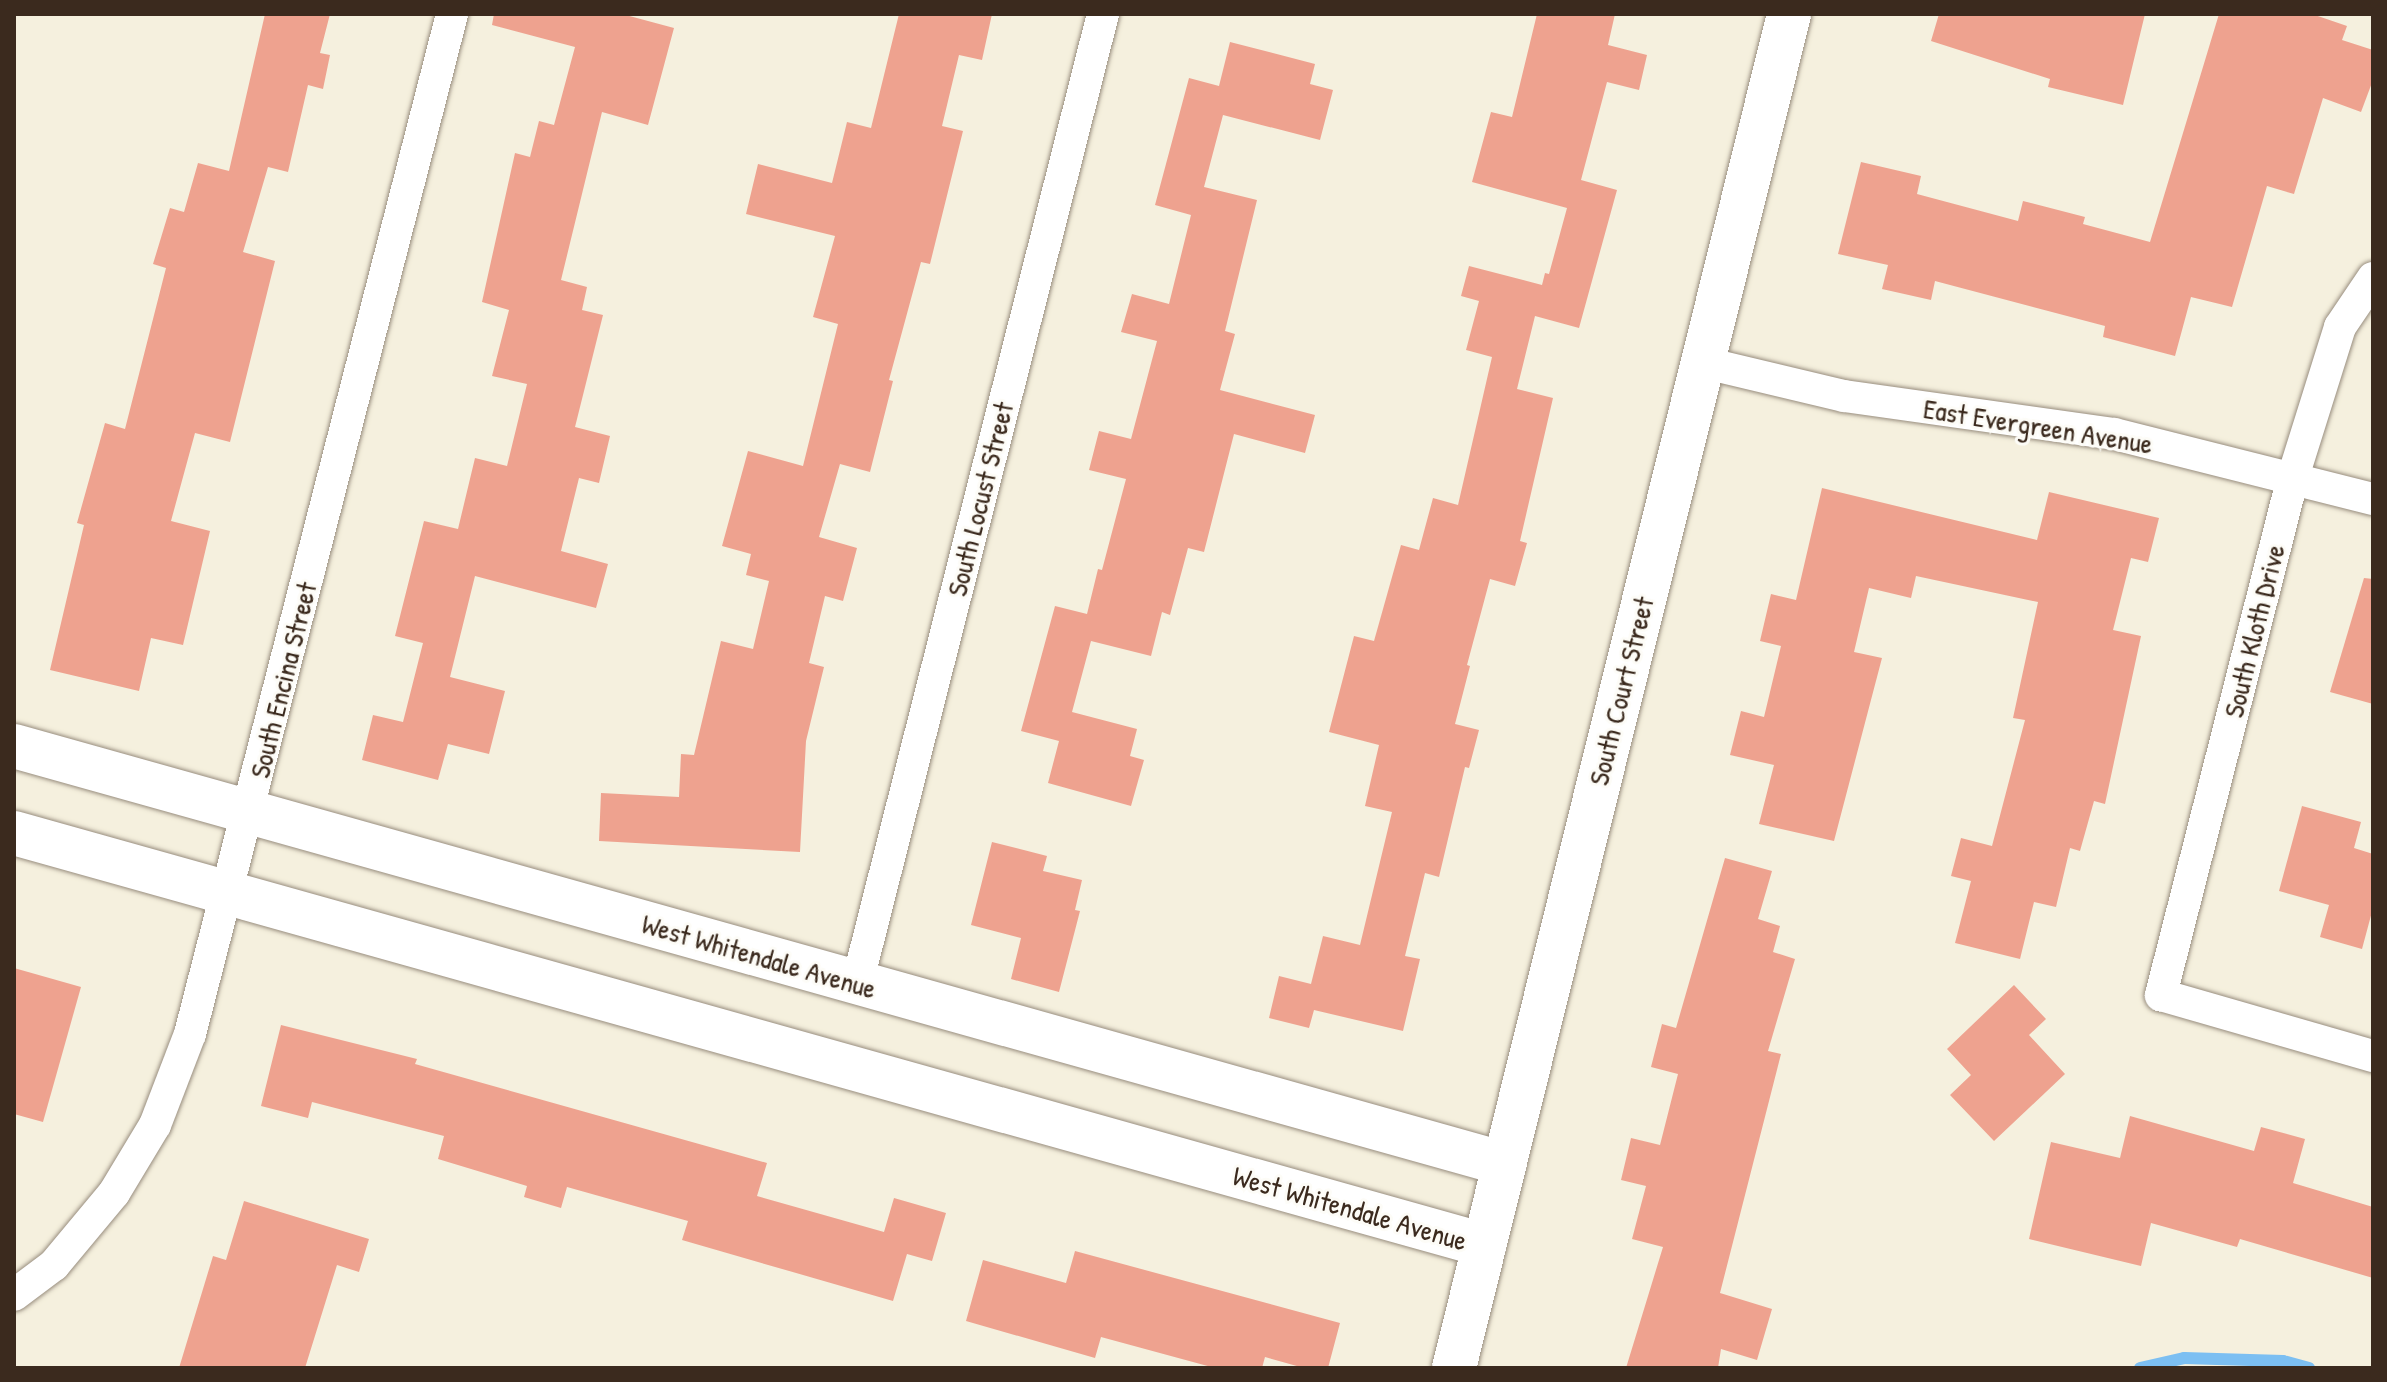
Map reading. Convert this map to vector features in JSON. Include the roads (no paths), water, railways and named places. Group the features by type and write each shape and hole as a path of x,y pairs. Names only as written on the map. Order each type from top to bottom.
{"street":[{"name":"South Encina Street","path":"14,1295 54,1265 114,1193 155,1125 190,1034 249,814 452,14"},
{"name":"South Locust Street","path":"857,984 1103,14"},
{"name":"South Court Street","path":"1454,1368 1789,14"},
{"name":"South Kloth Drive","path":"2373,278 2340,327 2293,477 2161,995 2373,1056"},
{"name":"East Evergreen Avenue","path":"1701,362 1844,396 2114,434 2373,499"},
{"name":"West Whitendale Avenue","path":"14,746 1505,1164"},
{"name":"West Whitendale Avenue","path":"14,833 1484,1245"}],"waterway":[{"path":"2140,1368 2184,1358 2283,1361 2309,1368"}]}
